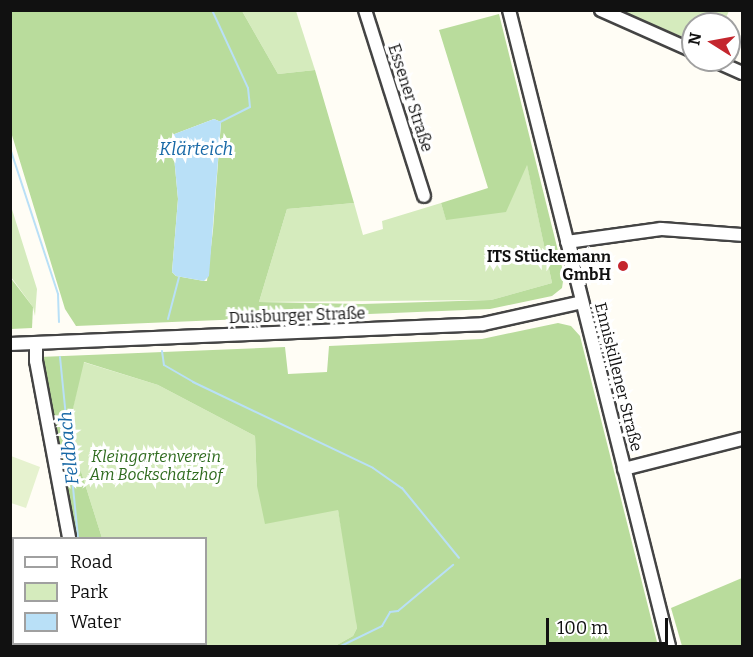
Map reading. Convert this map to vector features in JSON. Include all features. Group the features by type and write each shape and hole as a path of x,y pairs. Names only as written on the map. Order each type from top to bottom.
{"street":[{"name":"Essener Straße","path":"365,10 424,196"},
{"name":"Enniskillener Straße","path":"509,10 669,646"},
{"path":"601,10 681,46"},
{"path":"567,242 661,229 742,235"},
{"name":"Duisburger Straße","path":"10,344 483,324 582,302"},
{"path":"36,343 36,361 69,537"},
{"path":"624,469 742,439"}],"green space":[{"path":"729,10 728,12 681,12 681,36 619,11"},
{"path":"10,11 242,11 278,74 315,70 354,203 287,209 259,302 362,304 491,300 552,283 527,165 506,212 446,220 441,203 488,188 439,30 499,14 564,275 562,288 552,296 490,309 76,326 65,309 11,132","holes":["214,119 221,122 207,281 176,276 172,272 178,199 172,135"]},
{"path":"242,11 296,11 315,70 278,74"},
{"path":"527,164 552,283 491,300 259,302 287,209 354,203 363,235 383,229 382,221 441,203 446,219"},
{"path":"10,203 37,289 35,316 33,307 11,277"},
{"path":"10,277 33,307 32,328 11,329"},
{"path":"558,323 571,326 580,336 658,646 335,646 353,636 357,628 338,510 265,524 257,486 255,436 158,385 84,362 68,430 102,537 73,537 39,357 285,347 288,374 327,372 329,346 482,339"},
{"name":"Kleingartenverein Am Bockschatzhof","path":"83,362 158,385 255,436 257,486 338,510 353,588 357,628 353,636 335,646 124,646 207,645 207,537 102,537 68,430"},
{"path":"11,456 40,467 26,508 11,503"},
{"path":"742,578 742,646 682,646 671,608"},
{"path":"12,624 12,645 86,646 11,646"}],"water":[{"name":"Klärteich","path":"214,119 221,122 209,276 204,281 176,276 172,272 178,199 172,135"}],"waterway":[{"path":"212,10 248,88 250,107 221,122"},
{"name":"Feldbach","path":"10,148 58,294 59,322"},
{"path":"168,319 179,277"},
{"path":"162,351 164,365 193,382 373,468 402,488 459,558"},
{"name":"Feldbach","path":"60,357 78,537"},
{"path":"341,646 382,626 390,612 398,611 453,565"},
{"name":"Feldbach","path":"50,646 55,645"}],"place":[{"name":"ITS Stückemann GmbH","path":"623,266"}]}
